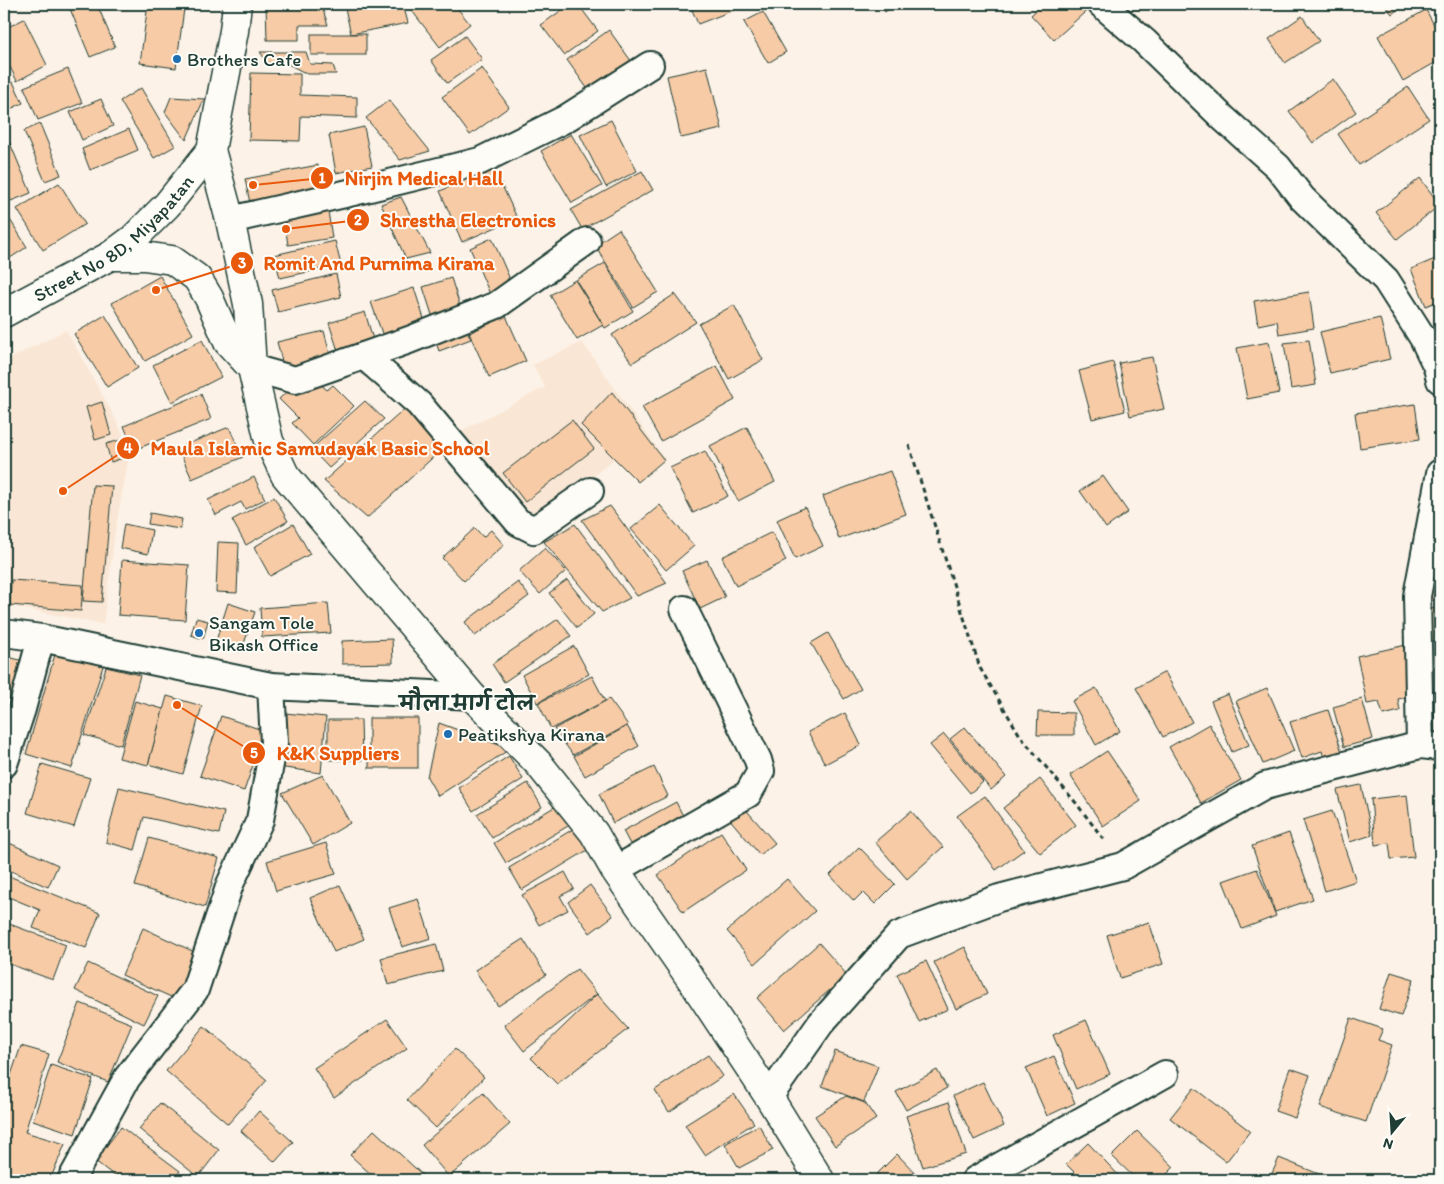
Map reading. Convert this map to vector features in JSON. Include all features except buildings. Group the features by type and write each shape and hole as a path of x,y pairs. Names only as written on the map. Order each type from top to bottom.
{"main road":[{"path":"237,4 234,31 211,150 230,220 248,304 252,368 269,441 285,475 472,696 538,763 594,833 615,870 695,985 769,1097 820,1180"},
{"name":"Street No 8D, Miyapatan","path":"4,313 110,256 133,239 167,205 211,150"},
{"path":"110,256 144,256 172,260 197,278 209,298 228,342 252,368"}],"street":[{"path":"1101,4 1144,41 1223,118 1278,167 1302,198 1386,280 1423,338 1437,367 1440,380"},
{"path":"230,220 480,161 565,119 650,65"},
{"path":"252,368 295,380 409,340 497,305 587,241"},
{"path":"364,356 419,404 518,522 534,530 590,491"},
{"path":"769,1097 821,1023 899,935 999,898 1123,866 1264,786 1430,746 1417,596 1440,472"},
{"path":"615,870 748,794 761,771 758,760 684,609"},
{"path":"4,633 41,638 271,686 472,696"},
{"path":"4,764 22,709 41,638"},
{"path":"70,1180 127,1078 195,990 230,884 260,820 274,742 271,686"},
{"path":"975,1180 1165,1074"}],"path":[{"path":"909,445 980,668 1020,737 1076,803 1123,866"}],"shaded area":[{"path":"66,330 115,418 130,450 115,532 103,624 4,605 4,362"},
{"path":"582,342 664,458 638,482 614,459 540,520 452,436 545,387 533,365"}],"place":[{"name":"Brothers Cafe","path":"177,59"},
{"name":"Nirjin Medical Hall","path":"253,185"},
{"name":"Shrestha Electronics","path":"286,229"},
{"name":"Romit And Purnima Kirana","path":"156,290"},
{"name":"Maula Islamic Samudayak Basic School","path":"63,491"},
{"name":"Sangam Tole Bikash Office","path":"199,633"},
{"name":"K&K Suppliers","path":"177,705"},
{"name":"Peatikshya Kirana","path":"448,734"}],"district":[{"name":"मौला मार्ग टोल","path":"467,703"}]}
